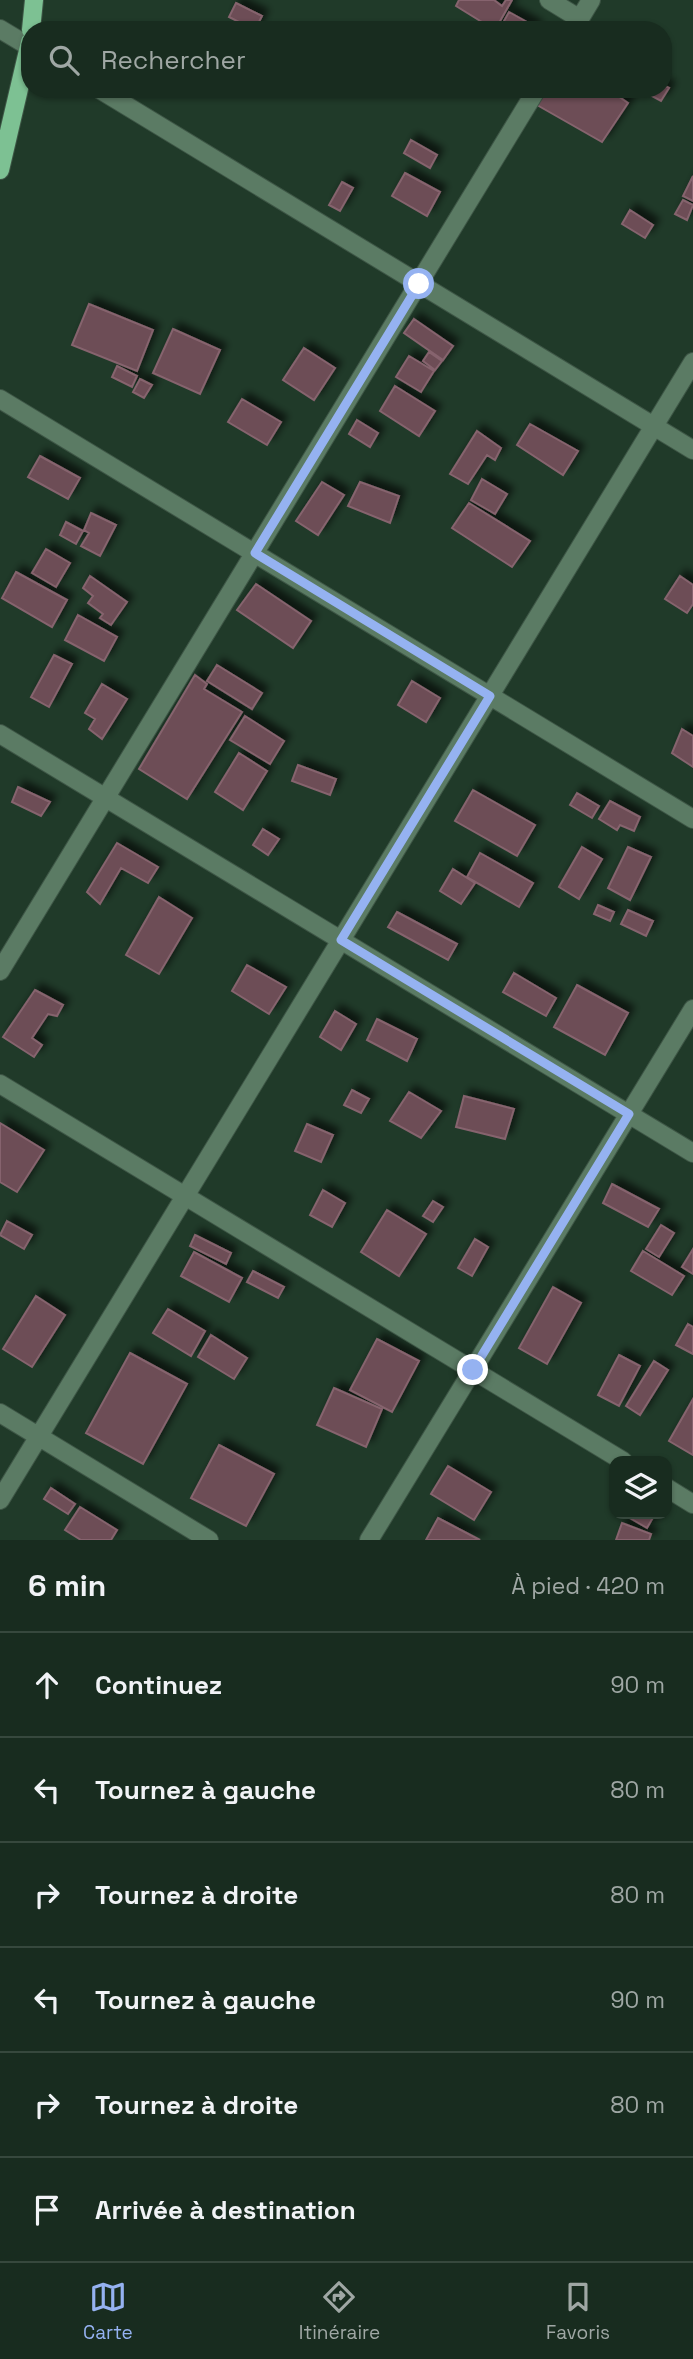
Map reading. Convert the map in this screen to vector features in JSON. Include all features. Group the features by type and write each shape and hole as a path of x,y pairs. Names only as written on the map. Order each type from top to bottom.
{"main road":[{"path":"32,21 34,0"},
{"path":"0,170 21,82"}],"street":[{"path":"550,0 573,21"},
{"path":"578,21 591,0"},
{"path":"0,29 21,40"},
{"path":"114,98 693,450"},
{"path":"0,971 532,98"},
{"path":"0,1500 693,362"},
{"path":"0,399 693,819"},
{"path":"0,734 693,1153"},
{"path":"369,1540 693,1009"},
{"path":"0,1084 615,1456"},
{"path":"0,1413 209,1540"},
{"path":"672,1491 693,1504"}],"building":[{"path":"459,0 494,0 502,6 506,0 512,0 500,21 480,21 456,6"},
{"path":"236,3 262,16 260,21 237,21 229,17"},
{"path":"509,12 525,21 504,21"},
{"path":"541,98 621,98 628,103 602,142 537,105"},
{"path":"411,140 437,155 430,168 404,153"},
{"path":"405,173 440,192 427,216 392,196"},
{"path":"693,176 693,201 683,196"},
{"path":"342,182 353,188 340,211 329,205"},
{"path":"683,200 693,205 687,220 675,214"},
{"path":"630,210 653,225 645,238 622,224"},
{"path":"89,304 153,330 137,371 72,345"},
{"path":"414,319 453,346 443,360 404,333"},
{"path":"173,329 220,350 200,394 153,373"},
{"path":"304,348 335,368 314,400 283,380"},
{"path":"429,352 442,361 435,370 423,361"},
{"path":"409,356 434,371 421,392 396,377"},
{"path":"117,366 137,376 132,387 112,377"},
{"path":"140,379 152,385 144,398 133,392"},
{"path":"395,386 435,411 419,436 380,411"},
{"path":"242,399 281,422 267,445 228,422"},
{"path":"357,420 378,433 370,447 349,434"},
{"path":"530,424 578,451 563,475 517,445"},
{"path":"477,431 501,448 495,460 487,455 468,484 450,474"},
{"path":"40,456 80,478 68,499 28,477"},
{"path":"482,479 507,494 495,514 471,500"},
{"path":"322,482 344,495 318,535 296,521"},
{"path":"360,482 399,496 390,523 348,506"},
{"path":"469,503 530,541 512,567 452,528"},
{"path":"91,513 116,525 100,556 81,546 89,533 84,530"},
{"path":"66,522 83,531 76,544 60,535"},
{"path":"46,549 70,563 56,587 32,573"},
{"path":"16,572 67,600 52,627 2,598"},
{"path":"90,576 127,602 111,625 100,618 103,614 88,603 93,596 83,588"},
{"path":"680,576 693,585 693,604 687,613 665,599"},
{"path":"256,584 311,621 293,648 237,610"},
{"path":"78,615 117,637 104,661 65,640"},
{"path":"54,655 72,664 49,707 31,697"},
{"path":"217,665 262,693 252,709 207,681"},
{"path":"195,675 207,684 204,689 242,712 187,799 139,769"},
{"path":"412,681 440,698 426,722 398,705"},
{"path":"102,684 127,699 102,739 89,729 95,719 85,713"},
{"path":"245,716 284,741 270,764 230,740"},
{"path":"682,729 693,736 693,767 672,753"},
{"path":"239,753 267,771 243,810 215,792"},
{"path":"298,765 336,779 330,795 292,781"},
{"path":"18,787 50,802 41,816 12,802"},
{"path":"473,790 535,825 517,856 455,821"},
{"path":"577,793 599,806 592,818 570,805"},
{"path":"610,801 640,817 634,831 620,825 617,830 599,819"},
{"path":"263,829 279,839 268,855 253,845"},
{"path":"117,843 158,867 148,883 121,868 100,904 87,892"},
{"path":"582,847 602,859 579,899 559,887"},
{"path":"628,847 651,857 630,900 608,888"},
{"path":"480,853 533,883 519,907 467,877"},
{"path":"453,869 475,883 461,904 440,891"},
{"path":"159,897 192,918 159,974 126,955"},
{"path":"598,905 614,912 610,921 594,914"},
{"path":"628,910 653,921 646,936 621,924"},
{"path":"397,912 457,944 448,960 388,927"},
{"path":"247,965 286,987 269,1014 232,991"},
{"path":"514,973 556,998 546,1016 503,992"},
{"path":"577,985 628,1013 605,1055 554,1027"},
{"path":"35,990 63,1005 57,1016 48,1014 32,1038 42,1045 34,1057 3,1037"},
{"path":"335,1011 356,1024 341,1050 320,1037"},
{"path":"377,1019 417,1039 407,1061 367,1040"},
{"path":"352,1090 369,1099 361,1113 344,1105"},
{"path":"409,1092 441,1111 421,1138 390,1121"},
{"path":"464,1096 514,1109 505,1139 456,1127"},
{"path":"0,1123 44,1150 17,1192 0,1182"},
{"path":"307,1124 333,1135 321,1162 295,1151"},
{"path":"612,1184 659,1209 648,1227 603,1203"},
{"path":"323,1190 345,1203 332,1227 310,1215"},
{"path":"433,1201 443,1207 433,1222 423,1216"},
{"path":"387,1210 426,1234 399,1276 361,1252"},
{"path":"7,1221 32,1235 24,1249 0,1235"},
{"path":"661,1225 674,1233 659,1257 646,1249"},
{"path":"195,1235 231,1253 226,1264 190,1246"},
{"path":"475,1239 488,1247 472,1276 458,1268"},
{"path":"693,1249 693,1274 682,1267"},
{"path":"643,1251 684,1276 672,1295 631,1271"},
{"path":"194,1252 242,1278 229,1302 181,1276"},
{"path":"253,1271 284,1287 278,1298 247,1282"},
{"path":"553,1287 581,1303 547,1364 519,1348"},
{"path":"36,1296 65,1315 32,1367 3,1349"},
{"path":"168,1309 205,1331 191,1356 153,1333"},
{"path":"688,1324 693,1327 693,1354 676,1345"},
{"path":"211,1335 247,1358 234,1379 198,1357"},
{"path":"377,1339 419,1361 392,1412 350,1390"},
{"path":"130,1353 187,1384 143,1464 86,1433"},
{"path":"619,1355 640,1366 619,1406 598,1395"},
{"path":"654,1361 668,1370 640,1415 626,1406"},
{"path":"334,1388 382,1409 366,1447 317,1425"},
{"path":"693,1399 693,1455 669,1441"},
{"path":"219,1445 274,1474 246,1526 191,1498"},
{"path":"448,1466 491,1492 474,1520 431,1494"},
{"path":"51,1488 75,1504 68,1514 44,1499"},
{"path":"80,1507 117,1530 111,1540 81,1540 65,1530"},
{"path":"438,1518 480,1540 426,1540"},
{"path":"632,1519 652,1519 647,1528"},
{"path":"622,1523 651,1534 649,1540 616,1540"}],"route":[{"path":"419,284 255,553 490,696 341,940 629,1114 473,1370"}]}
